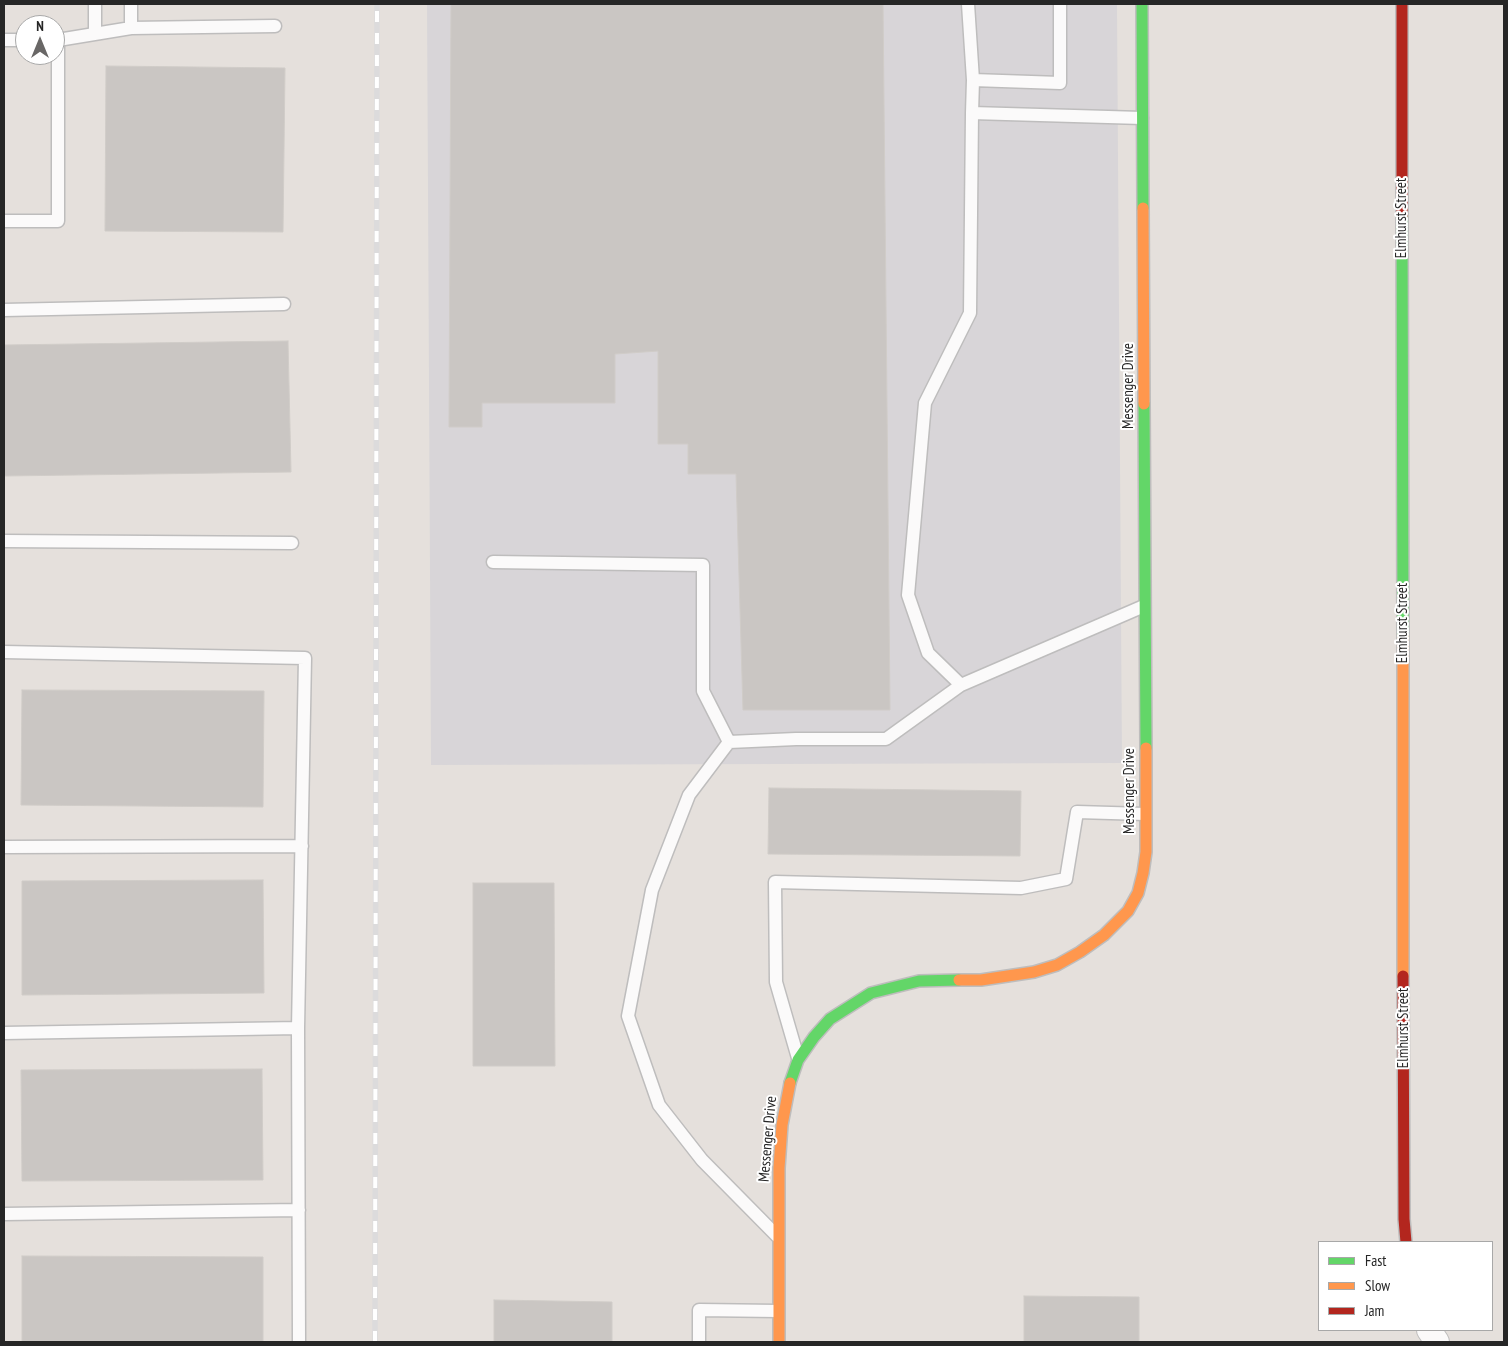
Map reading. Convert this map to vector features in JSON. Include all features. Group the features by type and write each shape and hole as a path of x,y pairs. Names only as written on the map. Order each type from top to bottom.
{"street":[{"name":"Messenger Drive","path":"779,1342 779,1168 782,1125 788,1089 798,1060 814,1037 830,1019 871,993 919,981 981,980 1034,972 1057,965 1080,952 1118,922 1128,911 1138,893 1146,852 1142,4"},
{"name":"Elmhurst Street","path":"1402,4 1403,907 1404,1210 1406,1241"},
{"path":"1430,1331 1437,1342"}],"lane":[{"path":"95,4 95,34"},
{"path":"131,4 131,28"},
{"path":"961,685 928,652 908,595 925,402 970,313 973,80 968,4"},
{"path":"973,80 1060,83 1060,4"},
{"path":"65,39 131,28 275,26"},
{"path":"4,221 58,221 57,65"},
{"path":"972,113 1142,118"},
{"path":"4,310 284,304"},
{"path":"4,541 292,543"},
{"path":"493,562 703,565 703,692 729,742"},
{"path":"729,742 796,739 886,739 961,685 1144,606"},
{"path":"4,652 305,658 298,1028 299,1342"},
{"path":"729,742 690,795 652,890 628,1016 659,1105 702,1160 779,1238"},
{"path":"798,1060 776,982 775,882 1022,888 1066,879 1077,812 1145,814"},
{"path":"4,847 302,846"},
{"path":"4,1033 298,1028"},
{"path":"4,1214 298,1210"},
{"path":"699,1342 699,1310 778,1311"}],"shaded area":[{"path":"427,4 1117,4 1122,763 431,765"}],"building":[{"path":"451,4 883,4 890,710 743,710 736,474 688,474 688,444 658,444 658,351 615,354 615,403 482,403 482,427 449,427"},
{"path":"106,66 285,68 283,232 105,231"},
{"path":"288,341 291,472 4,476 4,345"},
{"path":"22,690 264,691 263,807 21,805"},
{"path":"769,788 1021,791 1020,856 768,854"},
{"path":"263,880 264,993 22,995 22,881"},
{"path":"473,883 554,883 555,1066 473,1066"},
{"path":"262,1069 263,1180 22,1181 21,1070"},
{"path":"22,1256 263,1257 263,1342 22,1342"},
{"path":"1024,1296 1139,1297 1139,1342 1024,1342"},
{"path":"494,1300 612,1302 612,1342 494,1342"}],"railway":[{"path":"375,1342 377,4"}],"traffic: fast":[{"path":"1142,4 1143,208"},
{"path":"1402,216 1403,636"},
{"path":"1144,404 1146,748"},
{"path":"790,1083 798,1060 814,1037 830,1019 871,993 919,981 959,980"}],"traffic: slow":[{"path":"1143,208 1144,404"},
{"path":"1403,636 1403,976"},
{"path":"959,980 981,980 1034,972 1057,965 1104,935 1128,911 1138,893 1146,852 1146,748"},
{"path":"779,1342 779,1168 782,1125 790,1083"}],"traffic: jam":[{"path":"1402,4 1402,216"},
{"path":"1403,976 1404,1219 1406,1241"}]}
